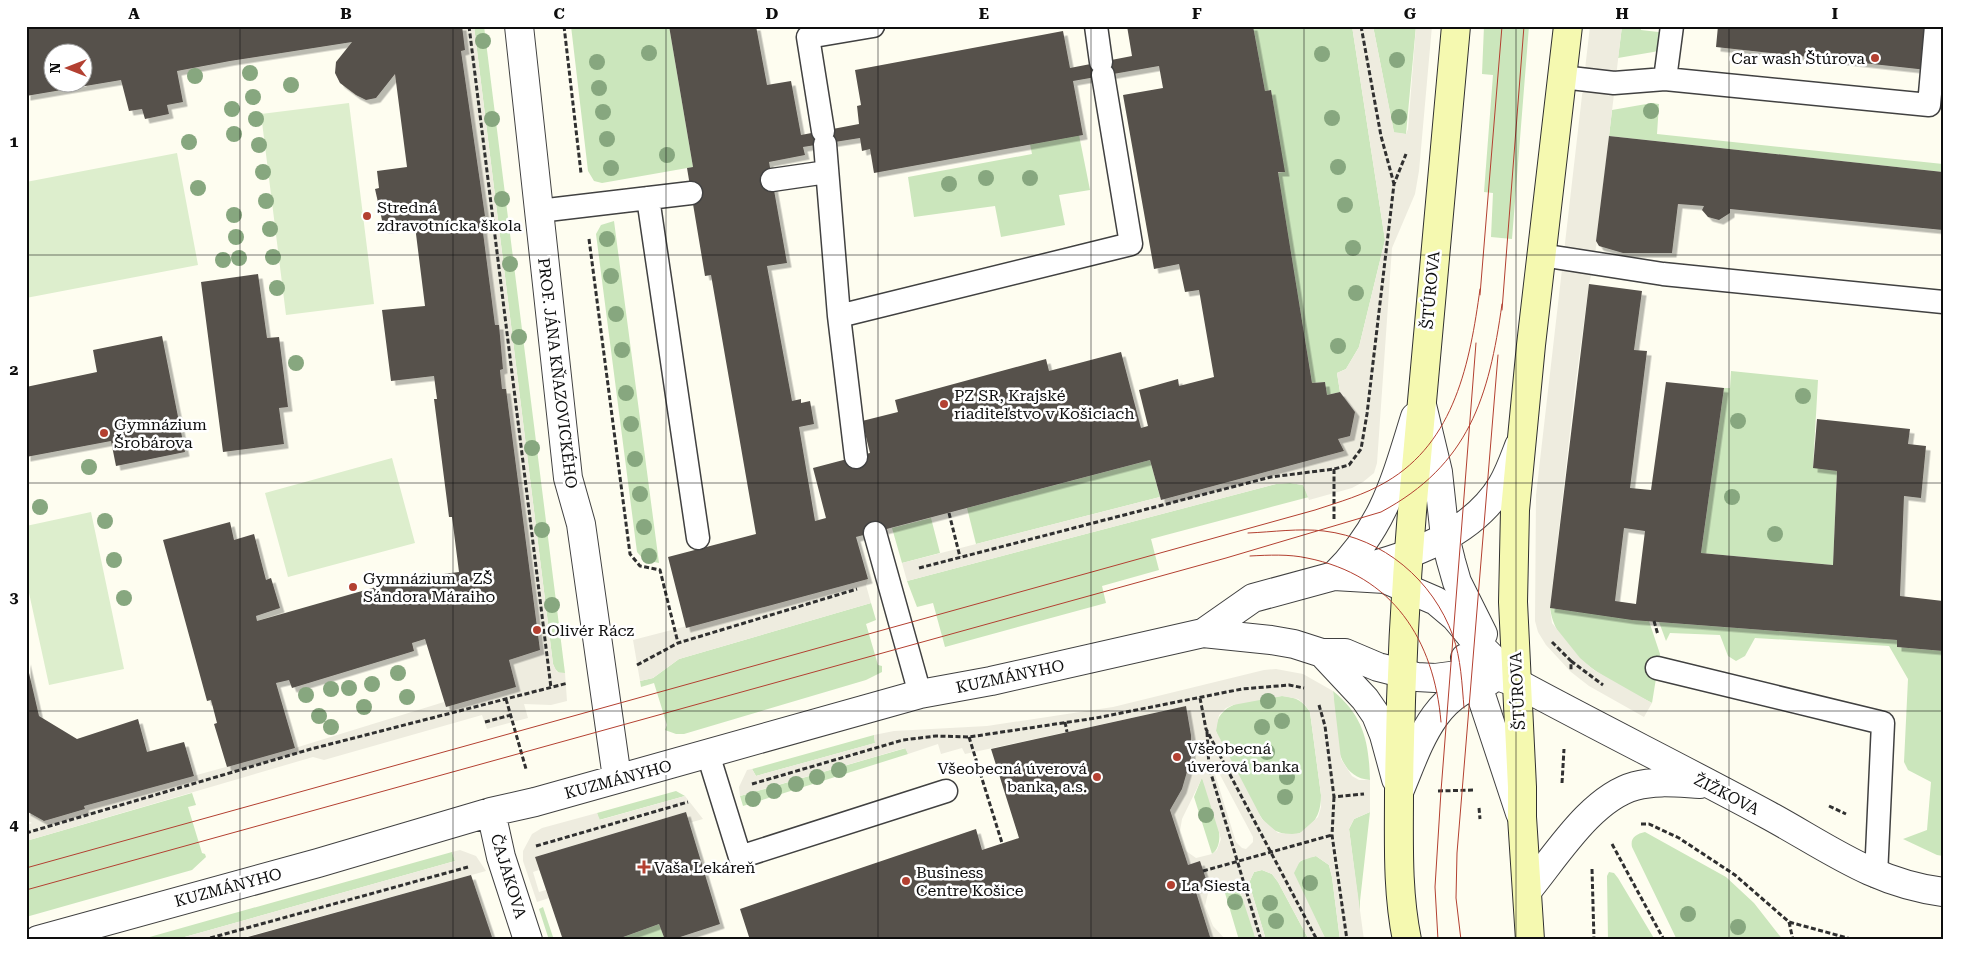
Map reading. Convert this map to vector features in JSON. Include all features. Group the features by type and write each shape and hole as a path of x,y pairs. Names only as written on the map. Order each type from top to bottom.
{"street":[{"name":"PROF. JÁNA KŇAZOVICKÉHO","path":"519,26 568,478 582,524 617,778"},
{"name":"ŠTÚROVA","path":"1407,940 1403,921 1399,869 1401,674 1408,554 1421,399 1456,26"},
{"name":"ŠTÚROVA","path":"1530,940 1522,817 1516,787 1517,683 1513,602 1516,510 1521,442 1541,255 1568,26"},
{"path":"1421,399 1438,472 1445,537 1457,582 1477,624 1517,683"},
{"path":"1334,576 1365,541 1392,492 1421,399"},
{"name":"ŠTÚROVA","path":"1334,576 1408,554 1445,537 1462,526 1486,506 1502,485 1521,442"},
{"name":"KUZMÁNYHO","path":"1203,633 1254,598 1334,576 1385,579 1406,586"},
{"path":"1406,586 1442,606 1517,683"},
{"path":"1406,586 1429,606 1442,621 1475,678 1516,787"},
{"name":"KUZMÁNYHO","path":"38,940 318,863 491,812 535,802 920,694 991,681 1203,633 1271,640 1294,644 1322,653 1365,699 1376,715 1384,735 1399,792"},
{"path":"1322,653 1345,653 1378,668 1401,674 1435,678 1475,678 1517,683"},
{"path":"1399,792 1422,736 1433,717 1475,678"},
{"name":"ŽIŽKOVA","path":"1517,683 1710,785 1876,876 1936,893"},
{"path":"1527,891 1590,813 1610,797 1636,786 1674,782 1710,785"},
{"name":"ČAJAKOVA","path":"491,812 501,857 528,940"}],"lane":[{"path":"856,457 839,316 824,137 808,37 873,26"},
{"path":"839,316 1131,244 1096,26"},
{"path":"1665,79 1672,26"},
{"path":"1562,77 1614,83 1665,79 1929,105 1936,26"},
{"path":"772,180 827,172"},
{"path":"539,211 691,193"},
{"path":"648,198 698,538"},
{"path":"1541,255 1663,274 1943,302"},
{"path":"875,532 920,694"},
{"path":"1656,668 1883,723 1876,876"},
{"path":"708,754 718,793 740,857 946,790"}],"path":[{"path":"469,26 551,688"},
{"path":"564,26 630,554 640,566 660,570 678,643"},
{"path":"1361,26 1381,136 1394,184"},
{"path":"26,833 311,749 637,665 678,643 841,595 886,577 1271,477 1334,469 1349,465 1361,449 1367,414 1394,184 1408,148"},
{"path":"949,513 960,557"},
{"path":"1549,636 1553,643 1572,661 1562,783 1590,813 1606,834 1664,940"},
{"path":"203,940 501,857 546,842 903,740 936,736 969,737 1065,722 1242,689 1289,685 1308,689"},
{"path":"1314,697 1319,704 1325,726 1334,797 1332,835 1346,940"},
{"path":"1200,698 1206,729 1209,767 1261,940"},
{"path":"485,722 511,715"},
{"path":"1065,722 1067,732"},
{"path":"1206,729 1318,940"},
{"path":"969,737 1002,843"},
{"path":"1334,797 1562,783"},
{"path":"1632,825 1649,824 1679,838 1735,875 1788,922 1855,940"},
{"path":"1203,871 1332,835"},
{"path":"1592,867 1594,940"},
{"path":"1788,922 1794,940"}],"green space":[{"path":"474,26 484,26 565,673 559,673 553,664"},
{"path":"571,26 669,26 693,167 602,183 594,181 588,171"},
{"path":"1253,26 1352,26 1385,240 1359,347 1346,369 1337,373 1340,392 1327,395 1325,382 1312,383 1278,173 1284,172 1271,90 1265,91"},
{"path":"1373,26 1416,26 1406,134 1394,133"},
{"path":"1484,26 1529,26 1512,239 1491,237 1493,193 1484,192 1493,75 1482,74"},
{"path":"1622,26 1641,26 1641,30 1667,33 1659,51 1618,58"},
{"path":"349,103 374,304 286,315 261,114"},
{"path":"1652,103 1659,104 1657,134 1943,164 1943,172 1609,136 1612,110"},
{"path":"1079,135 1090,190 1059,195 1065,225 1001,237 995,206 914,217 908,177 1032,154 1030,144"},
{"path":"177,153 198,265 26,298 26,182"},
{"path":"614,221 659,563 644,560 637,552 596,234 601,225"},
{"path":"1731,371 1818,380 1813,467 1837,471 1833,565 1701,553 1724,388 1730,388"},
{"path":"392,458 415,543 288,577 265,493"},
{"path":"1150,460 1160,497 976,544 967,508"},
{"path":"1290,483 1303,485 1309,497 1151,539 1159,570 1102,586 1106,603 945,647 933,603 917,607 907,581 1276,484"},
{"path":"91,512 124,669 49,685 26,579 26,526"},
{"path":"931,518 940,553 902,563 892,528"},
{"path":"871,603 876,620 866,624 878,665 882,666 882,672 866,680 684,734 676,734 665,730 667,725 654,683 641,687 640,681 653,678 679,659"},
{"path":"1550,608 1649,621 1660,654 1652,703 1604,677 1575,654 1563,641 1555,625"},
{"path":"1659,622 1897,640 1897,647 1943,651 1943,856 1903,839 1927,830 1931,782 1908,770 1904,762 1908,679 1889,646 1755,638 1745,656 1736,661 1728,656 1720,635 1670,633 1666,641"},
{"path":"1333,691 1352,710 1363,731 1368,754 1370,780 1357,777 1348,769 1342,758 1335,731"},
{"path":"1282,696 1299,700 1310,712 1321,795 1319,811 1312,823 1304,831 1291,835 1276,831 1263,820 1240,781 1216,731 1218,720 1223,712 1231,706 1251,700"},
{"path":"874,735 875,743 756,776 752,769"},
{"path":"906,748 908,754 743,806 740,796"},
{"path":"1202,777 1219,828 1217,847 1212,854 1194,797"},
{"path":"676,791 685,796 599,820 597,813"},
{"path":"192,793 196,805 188,807 202,853 206,857 192,870 26,917 26,841"},
{"path":"1370,812 1360,915 1349,829 1354,819"},
{"path":"1645,832 1726,877 1754,903 1783,940 1677,940 1632,847 1634,837"},
{"path":"452,852 455,861 174,940 139,940"},
{"path":"1316,856 1329,865 1340,940 1326,940 1294,877 1295,868 1300,862"},
{"path":"1262,870 1272,874 1278,882 1309,940 1266,940 1249,883 1254,872"},
{"path":"1609,872 1614,873 1618,878 1655,940 1608,940 1607,876"},
{"path":"1222,883 1230,885 1242,897 1256,940 1239,940"},
{"path":"543,907 554,940 549,940 539,909"},
{"path":"659,924 665,940 615,940"}],"shaded area":[{"path":"462,26 474,26 553,664 557,672 565,673 567,701 551,705 524,704 528,718 487,729 482,715 324,760 313,757 26,841 26,825 32,823 26,820 26,811 44,821 85,809 84,806 295,748 444,702 446,707 515,687 509,660 540,650 506,389 502,389 500,370 503,369 499,325 495,325 481,217 485,216 461,51"},
{"path":"1352,26 1373,26 1394,132 1406,134 1408,129 1416,26 1432,26 1419,171 1415,194 1392,248 1377,463 1374,473 1352,488 1309,500 1303,485 1290,483 1276,484 907,581 902,563 1160,497 1161,500 1344,451 1338,439 1350,435 1355,412 1340,392 1337,373 1346,369 1359,347 1385,240"},
{"path":"1590,26 1622,26 1594,264 1589,284 1575,388 1550,608 1552,623 1580,658 1594,670 1652,703 1644,717 1589,686 1571,672 1546,645 1538,632 1535,621 1536,495"},
{"path":"868,579 866,585 871,603 679,659 653,678 640,681 633,640"},
{"path":"1276,669 1303,674 1333,691 1341,759 1352,776 1359,780 1370,780 1370,812 1354,819 1349,829 1364,940 1340,940 1329,865 1316,856 1300,861 1294,873 1326,940 1309,940 1278,882 1272,874 1262,870 1254,872 1249,883 1266,940 1256,940 1240,891 1230,884 1222,883 1217,884 1208,893 1205,906 1213,926 1226,940 1211,940 1170,810 1182,789 1191,758 1191,735 1186,706 965,754 962,748 941,754 938,744 908,754 905,748 740,796 739,787 747,770 752,769 756,776 875,743 874,735 894,731 987,726 1113,707 1264,670","holes":["1282,696 1298,699 1310,712 1321,795 1321,807 1318,817 1300,833 1292,834 1278,833 1262,819 1216,731 1219,715 1226,708","1214,771 1218,771 1253,837 1253,842 1246,849 1236,842","1202,778 1221,839 1217,850 1212,854 1196,858 1186,851 1179,837 1182,819"]},
{"path":"685,796 703,819 689,823 686,812 535,857 539,870 533,872 539,892 546,890 549,898 537,902 523,861 523,851 532,834 542,828 597,813 600,820"},
{"path":"460,850 476,856 486,871 235,940 174,940 455,861 452,852"}],"building":[{"path":"36,26 462,26 465,50 461,51 485,216 481,217 495,325 499,325 503,369 500,370 502,389 506,389 540,650 509,660 516,687 446,707 425,639 412,643 414,651 292,688 289,680 276,683 295,748 227,767 214,724 217,723 211,700 207,701 163,540 230,522 234,540 254,534 266,580 271,578 280,608 256,616 257,621 425,573 427,576 459,572 452,517 449,517 434,399 437,399 434,376 391,381 382,310 425,306 415,226 384,229 375,189 379,188 377,171 407,167 395,74 376,98 366,100 356,95 340,83 335,73 336,62 352,42 230,61 177,71 183,102 167,105 169,114 145,119 142,109 129,111 121,80 92,85 92,42 42,42 42,92 50,92 26,96 26,28"},
{"path":"669,26 756,26 767,85 791,81 801,135 859,124 857,106 861,105 855,70 1063,31 1070,68 1132,56 1127,26 1253,26 1265,91 1271,90 1285,172 1278,172 1312,383 1325,382 1327,395 1340,392 1355,412 1350,436 1338,439 1344,451 1161,500 1150,460 856,537 868,579 686,628 668,557 756,534 711,275 705,276 687,168 693,167","holes":["1159,66 1163,88 1123,95 1154,269 1179,264 1185,292 1199,290 1214,377 1179,386 1178,379 1139,390 1148,426 1141,428 1121,352 1049,371 1046,359 895,400 898,412 862,421 870,453 813,468 826,518 815,521 799,427 814,424 810,401 801,403 801,399 792,401 767,266 787,263 769,162 805,155 803,147 860,138 862,151 870,149 874,173 1083,135 1073,81"]},
{"name":"Car wash Štúrova","path":"1718,26 1932,27 1927,70 1716,47"},
{"path":"1609,136 1943,172 1943,230 1730,209 1730,213 1719,220 1708,217 1702,210 1704,206 1678,204 1672,253 1623,253 1599,246 1596,241"},
{"path":"258,274 267,338 279,337 288,407 279,408 284,444 223,452 201,282"},
{"path":"1589,284 1642,291 1634,350 1647,351 1630,488 1651,490 1666,382 1724,388 1701,553 1833,565 1837,471 1813,468 1817,419 1910,429 1908,444 1926,446 1921,498 1904,496 1900,596 1943,601 1943,651 1897,647 1897,640 1632,620 1550,608","holes":["1624,528 1645,531 1636,604 1615,601"]},
{"path":"162,336 185,452 116,466 111,441 26,457 26,387 97,372 93,350"},
{"path":"26,660 39,716 77,739 138,719 147,752 184,742 194,776 84,806 85,809 44,821 26,811"},
{"path":"1186,706 1191,735 1191,758 1182,789 1170,810 1188,865 1200,861 1208,885 1195,889 1211,940 750,940 740,909 976,829 982,850 1019,838 991,749"},
{"path":"686,812 720,924 671,940 665,940 659,924 615,940 563,940 535,857"},
{"path":"471,875 492,937 489,940 237,940"}],"tram line":[{"path":"1480,295 1502,26"},
{"path":"1502,310 1524,26"},
{"path":"26,868 1315,510 1378,487 1409,465 1428,445 1443,423 1455,398 1464,372 1471,344 1480,289"},
{"path":"26,890 1226,558 1381,512 1411,493 1435,473 1455,450 1470,425 1490,369 1502,304"},
{"path":"1438,940 1435,887 1441,791 1476,343"},
{"path":"1461,940 1456,898 1457,853 1498,355"},
{"path":"1248,533 1305,530 1346,535 1366,542 1403,565 1433,597 1453,636 1462,681 1464,708"},
{"path":"1250,556 1272,555 1307,558 1337,567 1363,579 1385,596 1404,616 1418,639 1429,664 1437,692 1441,722"}],"place":[{"name":"Car wash Štúrova","path":"1875,58"},
{"name":"Stredná zdravotnícka škola","path":"367,216"},
{"name":"PZ SR, Krajské riaditeľstvo v Košiciach","path":"944,404"},
{"name":"Gymnázium Šrobárova","path":"104,433"},
{"name":"Gymnázium a ZŠ Sándora Máraiho","path":"353,587"},
{"name":"Olivér Rácz","path":"537,630"},
{"name":"Všeobecná úverová banka","path":"1177,757"},
{"name":"Všeobecná úverová banka, a.s.","path":"1097,777"},
{"name":"Vaša Lekáreň","path":"644,867"},
{"name":"Business Centre Košice","path":"906,881"},
{"name":"La Siesta","path":"1171,885"}]}
